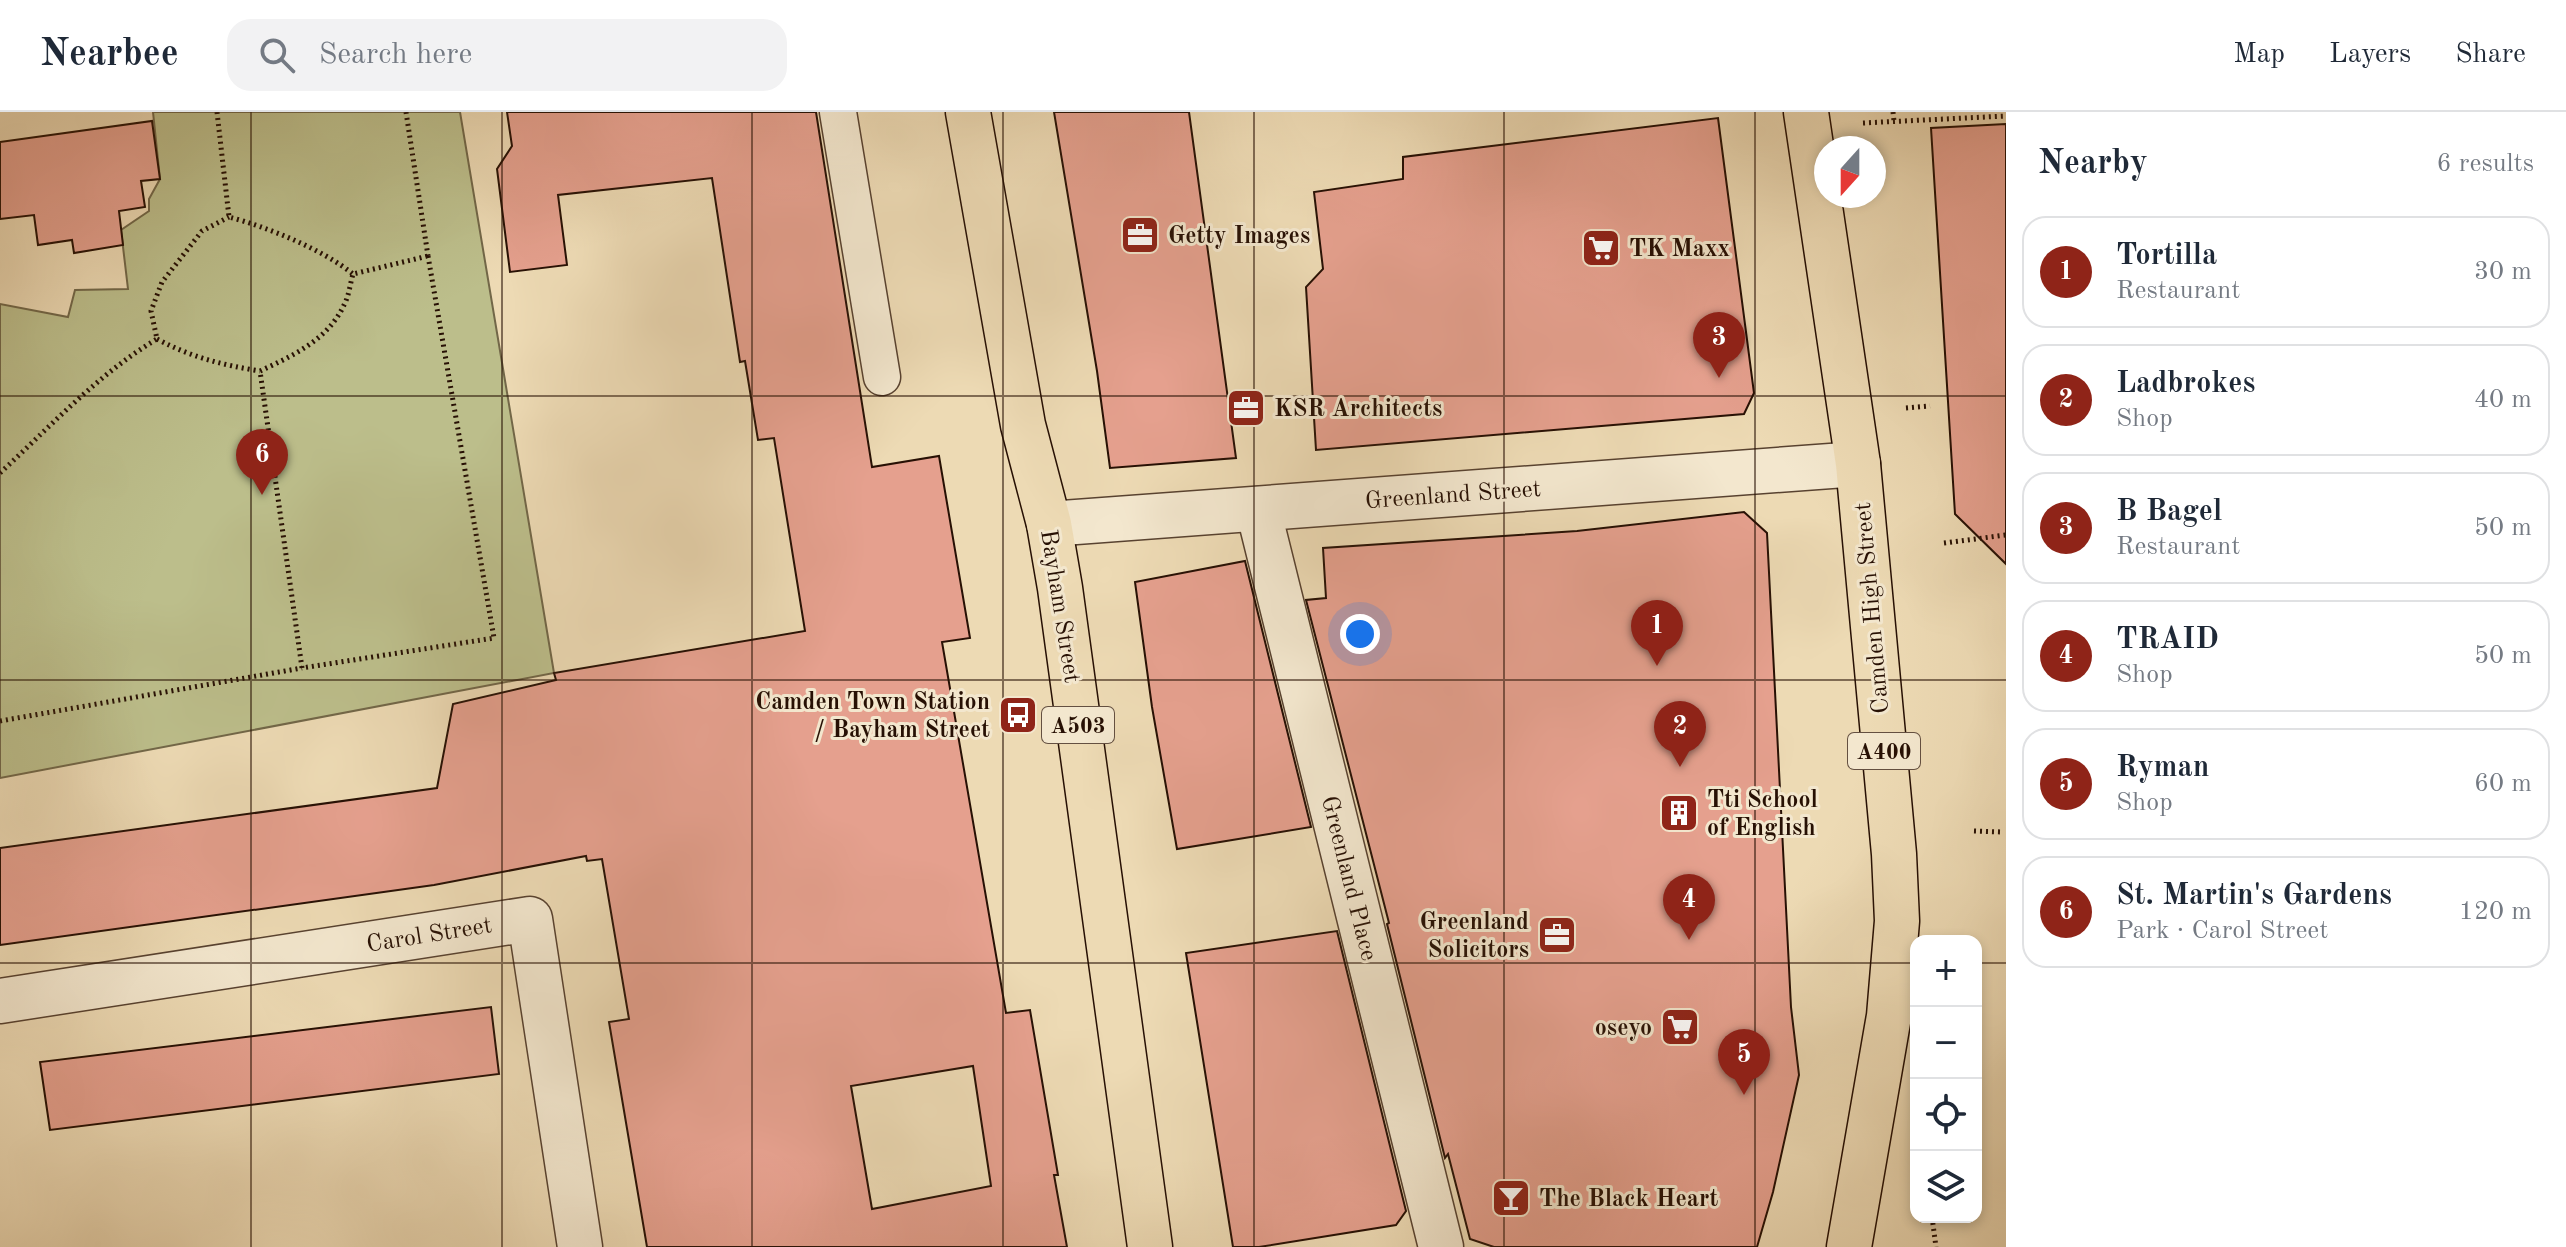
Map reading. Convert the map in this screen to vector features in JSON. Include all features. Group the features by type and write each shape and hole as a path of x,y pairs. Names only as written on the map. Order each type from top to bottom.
{"main road":[{"name":"Bayham Street","path":"968,112 1023,425 1049,524 1150,1247"},
{"name":"Camden High Street","path":"1806,112 1858,464 1894,854 1897,921 1889,1016 1849,1247"}],"street":[{"name":"Greenland Street","path":"1049,524 1858,464"},
{"name":"Greenland Place","path":"1258,509 1441,1247"},
{"name":"Carol Street","path":"0,1001 530,919 580,1247"}],"lane":[{"path":"838,112 882,377"}],"path":[{"path":"217,112 229,217"},
{"path":"0,721 494,638 406,112"},
{"path":"1893,112 1894,121 2006,116"},
{"path":"229,217 253,223 333,258 353,274 344,305 326,331 299,353 260,371 187,355 157,339 151,311 162,282 202,231 229,217"},
{"path":"353,274 428,256"},
{"path":"0,473 92,387 157,339"},
{"path":"260,371 302,668"},
{"path":"1906,408 1930,406"},
{"path":"1944,543 2006,535"},
{"path":"1974,831 2002,832"},
{"path":"1933,1223 1936,1247"}],"green space":[{"path":"153,112 460,112 554,673 0,778 0,304 68,317 75,290 128,289 121,230 149,211 149,199 160,179"}],"building":[{"path":"507,112 816,112 872,467 939,456 970,638 942,642 1006,1013 1030,1010 1067,1247 647,1247 609,1022 629,1019 602,859 587,861 586,856 434,885 0,945 0,848 437,788 453,704 556,680 554,673 805,631 774,438 758,440 745,361 740,362 712,178 558,195 567,265 510,272 497,169 512,146","holes":["973,1066 991,1186 872,1209 851,1086"]},
{"name":"Getty Images","path":"1054,112 1189,112 1236,458 1110,468"},
{"path":"1718,118 1754,393 1744,414 1316,450 1306,287 1323,269 1314,192 1403,179 1403,157"},
{"path":"152,121 160,179 141,181 145,207 119,211 123,245 74,253 72,240 38,245 34,215 0,219 0,142"},
{"path":"2006,124 2006,564 1955,514 1931,128"},
{"path":"1744,512 1767,533 1791,1007 1799,1075 1773,1192 1757,1247 1494,1247 1470,1239 1448,1154 1445,1158 1389,923 1306,600 1326,598 1323,548 1577,531"},
{"path":"1245,561 1311,827 1177,849 1152,707 1135,582"},
{"path":"1337,931 1406,1211 1396,1225 1259,1247 1233,1247 1186,953"},
{"path":"491,1007 499,1074 50,1130 40,1062"}],"place":[{"name":"Getty Images","path":"1140,235"},
{"name":"TK Maxx","path":"1601,248"},
{"name":"B Bagel","path":"1719,378"},
{"name":"KSR Architects","path":"1246,408"},
{"name":"St. Martin's Gardens","path":"262,495"},
{"name":"Tortilla","path":"1657,666"},
{"name":"Camden Town Station / Bayham Street","path":"1018,715"},
{"name":"Ladbrokes","path":"1680,767"},
{"name":"Tti School of English","path":"1679,813"},
{"name":"Greenland Solicitors","path":"1557,935"},
{"name":"TRAID","path":"1689,940"},
{"name":"oseyo","path":"1680,1027"},
{"name":"Ryman","path":"1744,1095"},
{"name":"The Black Heart","path":"1511,1198"}]}
